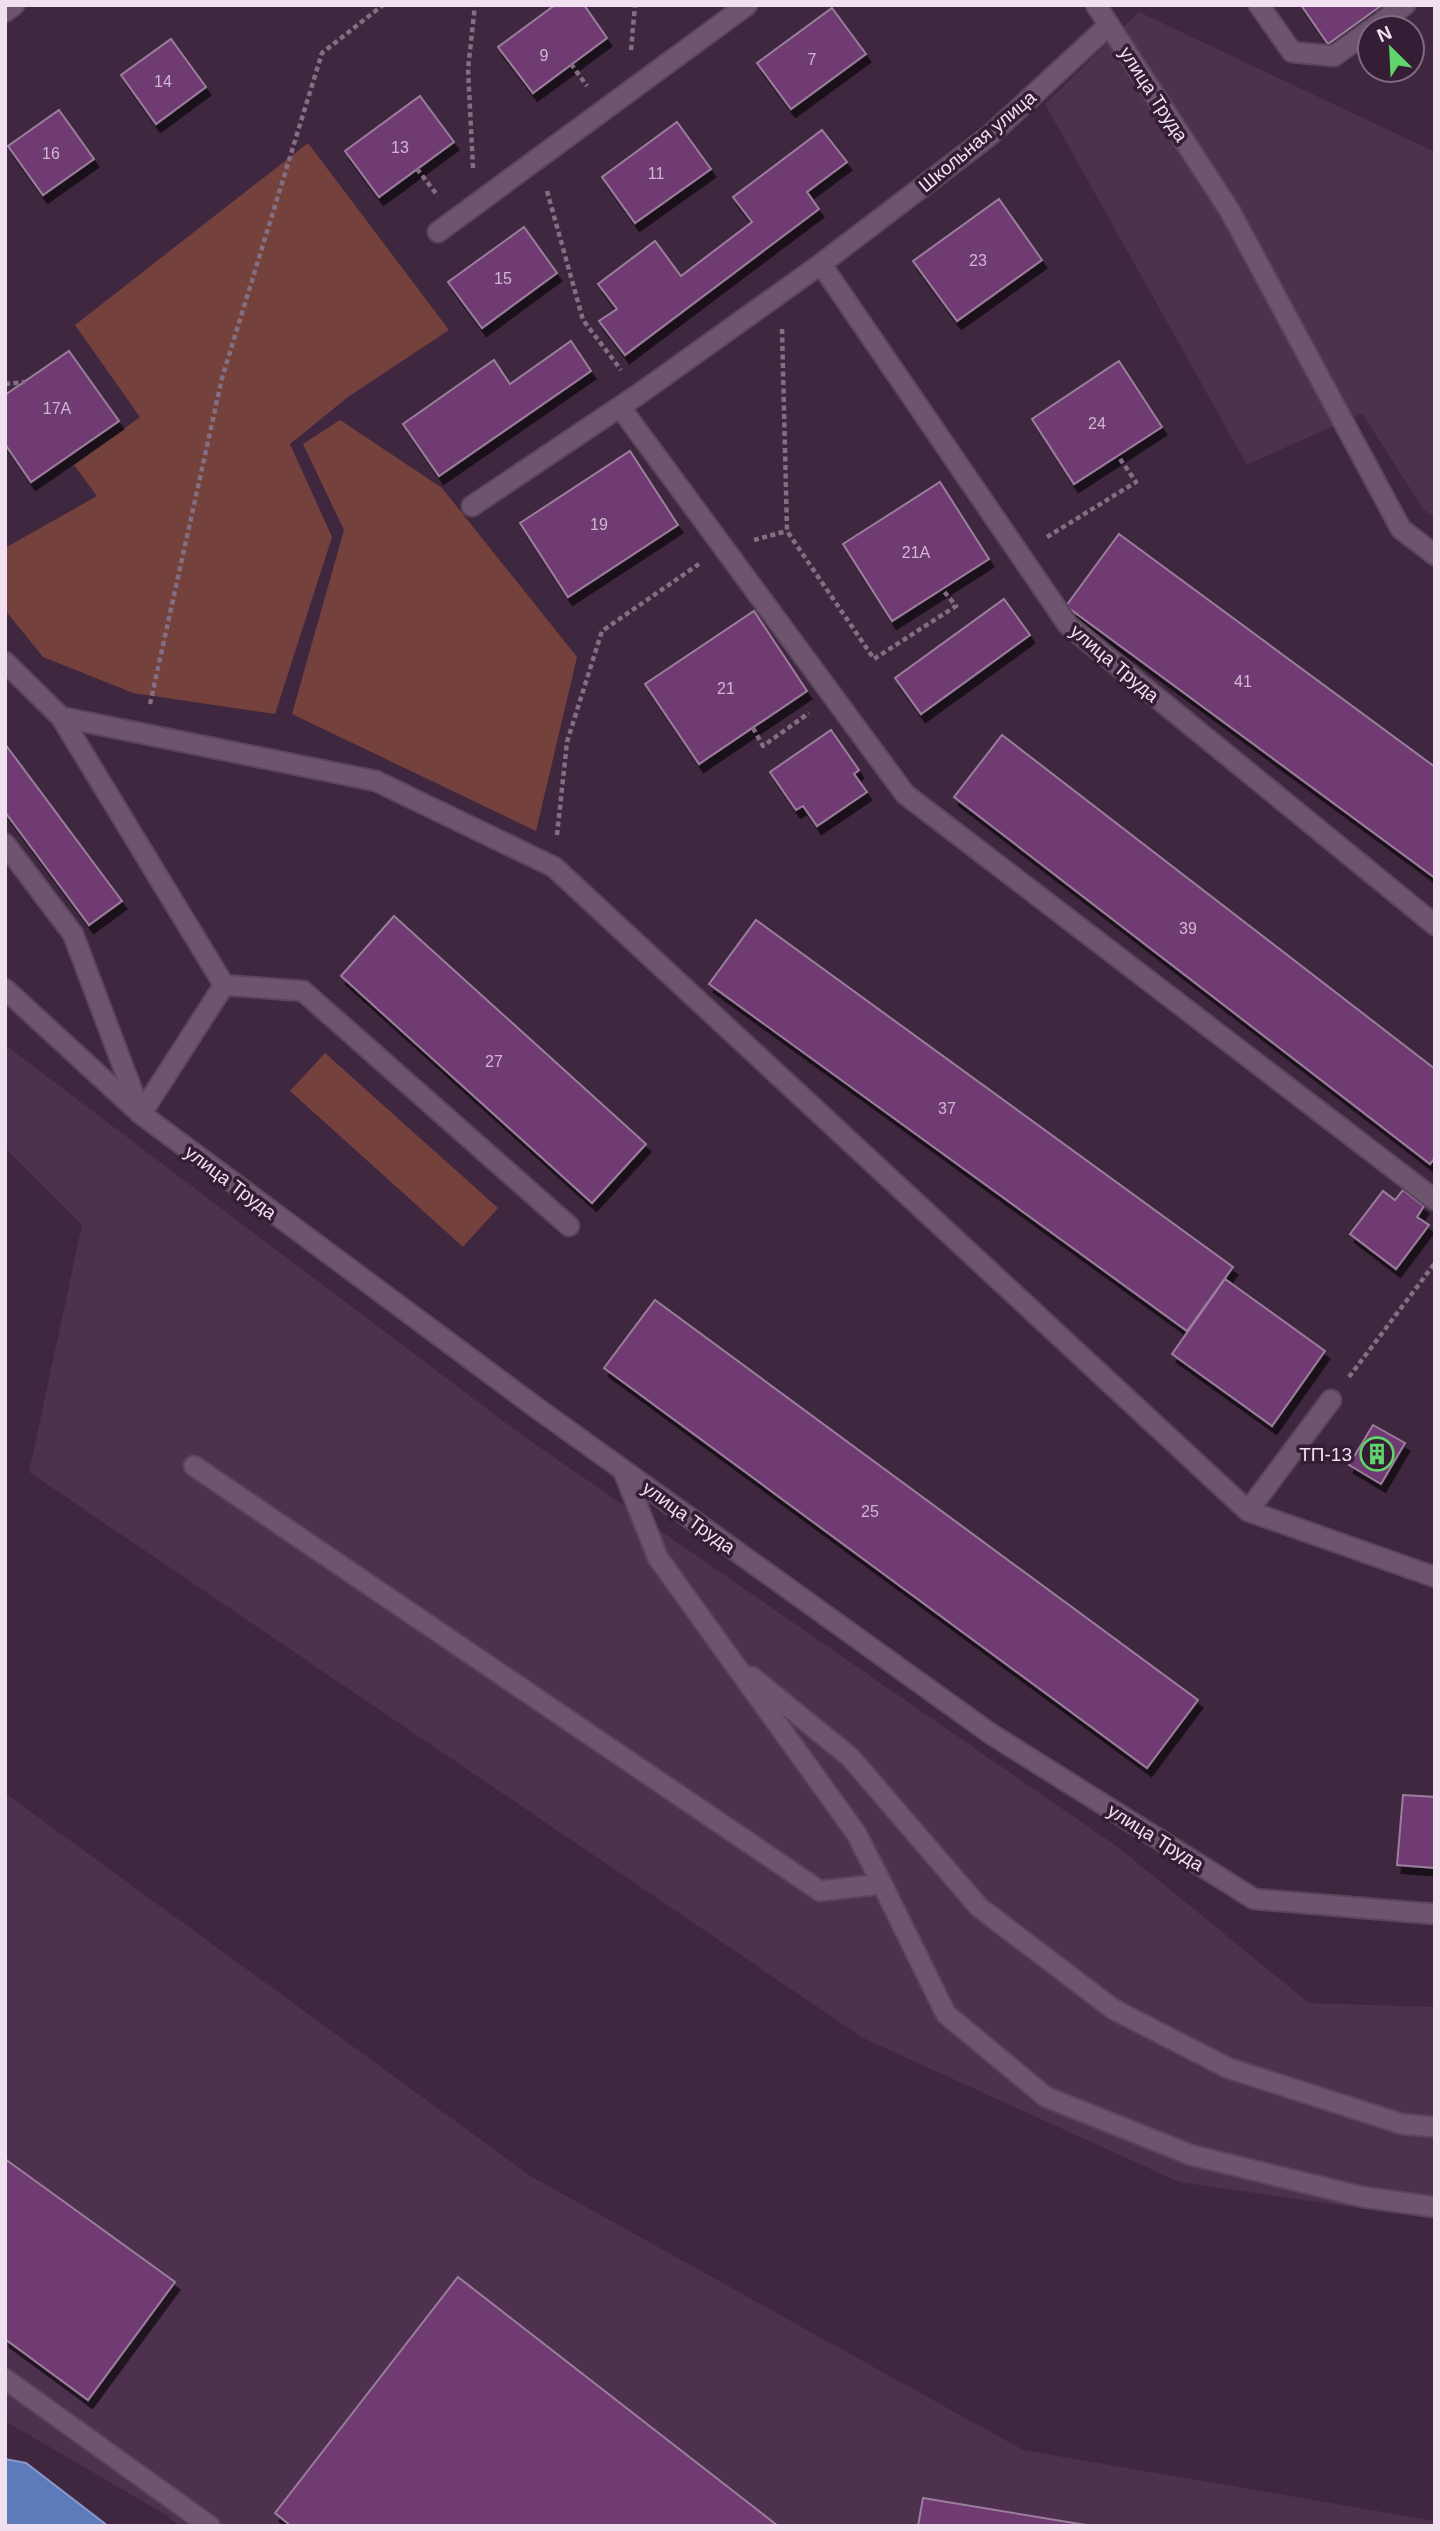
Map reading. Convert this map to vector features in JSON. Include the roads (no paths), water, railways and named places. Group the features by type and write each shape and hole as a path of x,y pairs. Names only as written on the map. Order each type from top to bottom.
{"street":[{"path":"5,12 14,5"},
{"path":"438,232 747,5"},
{"path":"1096,5 1109,25"},
{"path":"1259,5 1292,52 1334,55 1356,40"},
{"name":"Школьная улица","path":"472,506 639,394 821,264 989,136 1109,25"},
{"name":"улица Труда","path":"1109,25 1230,211 1401,529 1435,555"},
{"name":"улица Труда","path":"821,264 1068,625 1435,925"},
{"path":"620,407 905,794 1435,1200"},
{"path":"5,662 61,717 224,985"},
{"path":"61,717 376,781 554,867 1248,1511 1435,1577"},
{"path":"5,844 73,934 141,1114"},
{"path":"141,1114 224,985"},
{"path":"224,985 303,991 569,1226"},
{"name":"улица Труда","path":"5,989 141,1114 623,1470 991,1734 1254,1899 1435,1914"},
{"path":"1248,1511 1331,1400"},
{"path":"194,1466 820,1891 882,1884"},
{"path":"623,1470 658,1558 856,1833 946,2014 1046,2097 1191,2155 1363,2197 1435,2207"},
{"path":"732,1661 850,1757 979,1907 1113,2009 1228,2068 1402,2124 1435,2127"},
{"path":"5,2379 210,2526"}],"water":[{"path":"5,2459 26,2463 108,2526 5,2526"}],"place":[{"name":"ТП-13","path":"1377,1454"}]}
